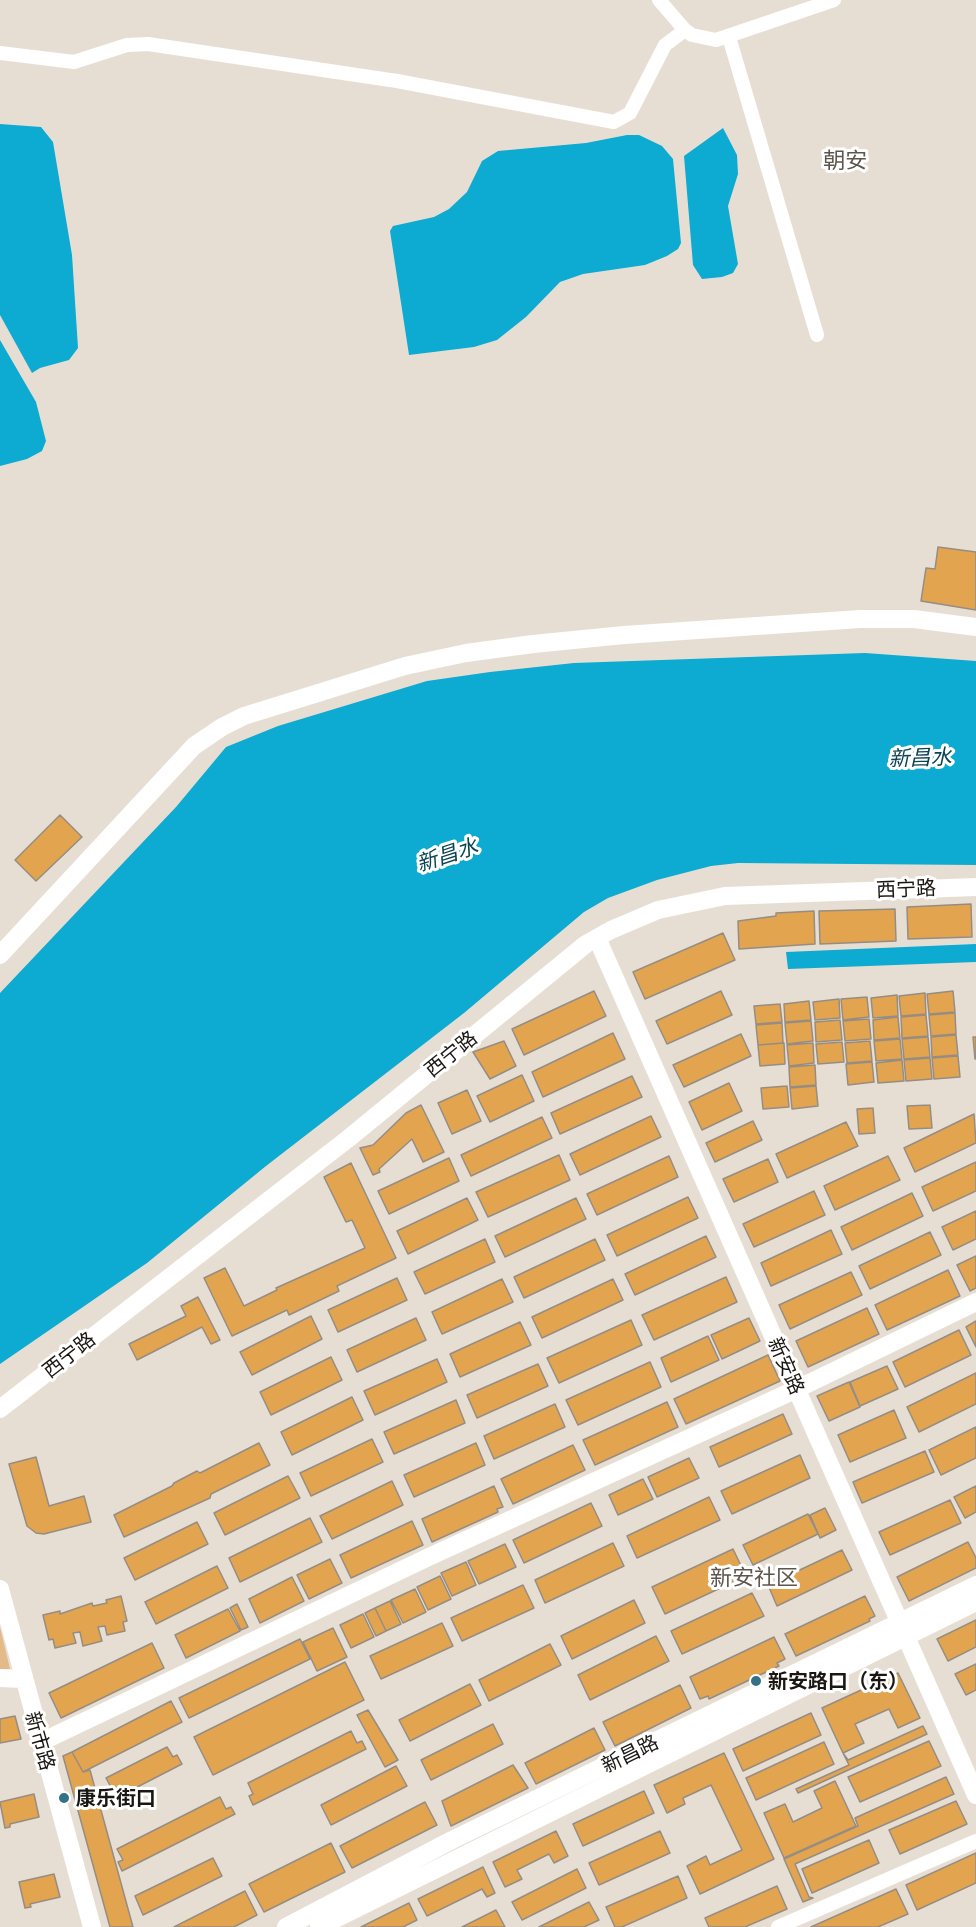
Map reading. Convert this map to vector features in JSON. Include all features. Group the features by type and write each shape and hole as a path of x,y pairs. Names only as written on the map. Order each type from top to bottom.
{"street":[{"path":"659,0 685,30 716,40 834,0"},
{"path":"0,52 74,62 127,45 148,44 397,81 614,122 630,113 665,45 685,30"},
{"path":"729,37 817,334"},
{"path":"0,955 194,746 222,726 244,716 405,666 466,653 533,644 624,635 860,619 914,619 976,627"},
{"name":"西宁路","path":"0,1409 349,1138 586,944 636,917 725,896 976,887"},
{"name":"新安路","path":"597,938 976,1795"},
{"path":"40,1742 513,1518 797,1389 976,1302"},
{"name":"新昌路","path":"319,1927 904,1629 976,1585"},
{"name":"新市路","path":"0,1588 92,1927"},
{"name":"新昌路","path":"286,1927 452,1840 904,1629 976,1602"},
{"path":"0,1678 23,1679"},
{"path":"778,1927 976,1841"}],"shaded area":[{"path":"0,1627 10,1669 0,1669"}],"water":[{"path":"0,124 41,127 53,142 72,255 78,348 69,360 40,368 32,373 0,315"},
{"path":"723,128 737,155 738,174 728,206 738,264 733,273 722,277 702,279 693,265 684,156"},
{"path":"639,135 662,146 673,159 681,243 678,249 645,265 583,274 560,282 526,317 497,340 474,347 409,355 390,231 393,226 434,217 449,209 467,192 482,161 498,151 586,143"},
{"path":"0,340 36,402 46,441 42,451 27,459 0,466"},
{"name":"新昌水","path":"865,653 976,661 976,865 738,863 711,866 657,880 608,898 584,912 464,1013 266,1166 147,1263 0,1364 0,993 176,807 226,747 278,726 427,681 574,663"},
{"path":"976,944 976,962 788,969 786,952"}],"building":[{"path":"938,547 976,552 976,610 921,601 926,568 935,569"},
{"path":"60,815 82,837 36,881 15,860"},
{"path":"971,904 972,937 908,939 907,907"},
{"path":"895,909 896,941 820,944 819,911"},
{"path":"814,911 815,944 739,949 738,921 776,916 776,913"},
{"path":"723,933 735,960 645,999 633,972"},
{"path":"594,991 606,1016 524,1055 512,1029"},
{"path":"721,991 732,1015 667,1044 656,1021"},
{"path":"953,991 955,1012 929,1014 927,994"},
{"path":"925,993 926,1014 901,1016 899,996"},
{"path":"897,995 898,1016 873,1018 871,998"},
{"path":"867,997 869,1017 843,1020 841,999"},
{"path":"839,999 840,1018 815,1020 813,1002"},
{"path":"809,1001 811,1020 785,1022 784,1004"},
{"path":"780,1004 782,1022 756,1024 754,1006"},
{"path":"955,1013 956,1034 931,1036 929,1015"},
{"path":"926,1015 928,1036 902,1038 901,1017"},
{"path":"898,1017 900,1038 874,1040 873,1020"},
{"path":"869,1019 871,1039 845,1041 843,1021"},
{"path":"840,1020 842,1040 816,1042 815,1022"},
{"path":"811,1021 813,1041 787,1044 785,1023"},
{"path":"782,1023 783,1043 758,1045 756,1025"},
{"path":"613,1033 625,1059 543,1097 532,1072"},
{"path":"741,1034 751,1056 684,1087 673,1065"},
{"path":"956,1035 958,1055 932,1057 931,1037"},
{"path":"928,1037 930,1057 904,1059 902,1039"},
{"path":"973,1037 976,1037 976,1059 975,1059"},
{"path":"900,1039 902,1059 876,1061 874,1041"},
{"path":"504,1041 516,1066 490,1079 473,1052"},
{"path":"870,1041 872,1061 847,1063 845,1043"},
{"path":"842,1042 844,1062 818,1064 816,1044"},
{"path":"784,1043 785,1064 760,1066 758,1045"},
{"path":"813,1043 814,1063 789,1066 787,1045"},
{"path":"958,1056 960,1077 934,1079 932,1058"},
{"path":"930,1058 932,1079 906,1081 904,1060"},
{"path":"902,1060 904,1081 878,1083 876,1063"},
{"path":"872,1062 874,1082 848,1085 846,1064"},
{"path":"815,1065 816,1085 790,1087 789,1067"},
{"path":"522,1075 534,1101 490,1122 477,1096"},
{"path":"632,1076 642,1097 560,1134 551,1113"},
{"path":"729,1083 742,1111 702,1130 689,1102"},
{"path":"787,1086 789,1107 763,1109 761,1088"},
{"path":"816,1086 818,1106 792,1109 790,1088"},
{"path":"467,1090 481,1121 452,1134 438,1103"},
{"path":"421,1105 444,1152 423,1162 412,1139 379,1169 380,1172 373,1175 360,1148 373,1145 406,1113"},
{"path":"930,1105 932,1128 909,1129 907,1106"},
{"path":"873,1108 875,1133 859,1134 857,1109"},
{"path":"974,1114 976,1143 915,1172 904,1148"},
{"path":"651,1116 661,1137 580,1175 570,1154"},
{"path":"542,1117 552,1138 471,1176 461,1155"},
{"path":"753,1121 762,1140 715,1162 706,1143"},
{"path":"846,1122 858,1146 787,1178 776,1154"},
{"path":"559,1155 570,1180 488,1217 476,1192"},
{"path":"669,1156 678,1177 597,1215 587,1194"},
{"path":"888,1156 900,1180 835,1210 824,1186"},
{"path":"449,1158 459,1181 389,1214 378,1191"},
{"path":"768,1159 778,1182 734,1202 723,1179"},
{"path":"976,1162 976,1191 933,1211 922,1187"},
{"path":"351,1163 396,1258 337,1286 339,1291 289,1315 287,1310 232,1336 204,1278 225,1268 244,1306 277,1290 276,1288 365,1248 352,1220 346,1222 324,1177"},
{"path":"814,1191 825,1215 754,1247 743,1224"},
{"path":"912,1193 923,1216 852,1250 841,1227"},
{"path":"688,1197 698,1218 617,1256 607,1235"},
{"path":"467,1198 478,1220 408,1254 397,1231"},
{"path":"576,1198 586,1219 505,1257 495,1236"},
{"path":"976,1211 976,1239 953,1250 942,1227"},
{"path":"831,1230 842,1254 771,1286 761,1263"},
{"path":"930,1232 941,1255 870,1289 859,1266"},
{"path":"706,1236 716,1257 635,1295 625,1274"},
{"path":"485,1239 495,1262 425,1294 414,1272"},
{"path":"595,1239 605,1260 524,1298 514,1277"},
{"path":"976,1256 976,1288 970,1291 957,1265"},
{"path":"948,1270 960,1296 887,1330 875,1305"},
{"path":"851,1272 862,1295 790,1329 779,1305"},
{"path":"726,1277 737,1302 654,1340 642,1315"},
{"path":"397,1278 407,1300 338,1332 328,1310"},
{"path":"502,1279 513,1302 442,1334 432,1312"},
{"path":"613,1279 623,1300 542,1338 532,1317"},
{"path":"198,1297 220,1340 211,1344 202,1327 137,1360 129,1344 186,1316 181,1306"},
{"path":"867,1308 879,1334 808,1367 796,1341"},
{"path":"311,1316 322,1339 252,1375 240,1352"},
{"path":"416,1318 426,1340 357,1372 347,1350"},
{"path":"749,1318 760,1341 722,1359 711,1335"},
{"path":"631,1320 642,1345 559,1383 547,1358"},
{"path":"976,1321 976,1347 966,1327"},
{"path":"520,1322 531,1345 460,1377 450,1354"},
{"path":"959,1330 971,1355 905,1387 893,1362"},
{"path":"708,1336 719,1360 671,1382 661,1358"},
{"path":"768,1355 780,1381 686,1424 674,1399"},
{"path":"331,1357 342,1380 271,1415 260,1392"},
{"path":"437,1359 447,1382 375,1415 364,1391"},
{"path":"650,1362 661,1387 578,1425 566,1400"},
{"path":"538,1364 548,1386 477,1418 467,1395"},
{"path":"887,1366 898,1389 860,1406 850,1382"},
{"path":"976,1373 976,1404 919,1432 907,1407"},
{"path":"849,1382 860,1407 829,1421 817,1396"},
{"path":"352,1397 363,1420 292,1455 281,1432"},
{"path":"456,1400 465,1423 394,1454 384,1432"},
{"path":"667,1402 678,1427 595,1465 583,1440"},
{"path":"555,1404 565,1427 494,1459 484,1436"},
{"path":"894,1410 906,1438 850,1462 838,1435"},
{"path":"783,1414 792,1434 719,1467 710,1447"},
{"path":"976,1427 976,1458 941,1475 929,1450"},
{"path":"372,1439 383,1462 311,1496 300,1473"},
{"path":"259,1443 270,1465 211,1494 210,1498 124,1537 114,1515 197,1471 200,1473"},
{"path":"476,1443 485,1465 414,1497 404,1475"},
{"path":"573,1445 585,1470 513,1504 501,1479"},
{"path":"925,1451 934,1472 862,1503 853,1482"},
{"path":"800,1455 810,1478 732,1514 721,1491"},
{"path":"36,1457 49,1506 84,1496 91,1522 44,1534 36,1533 27,1526 9,1464"},
{"path":"689,1458 699,1478 657,1497 648,1477"},
{"path":"288,1476 300,1498 225,1535 214,1513"},
{"path":"643,1479 653,1499 618,1515 609,1495"},
{"path":"392,1481 403,1505 332,1539 320,1516"},
{"path":"494,1486 503,1507 497,1509 498,1512 432,1542 422,1519"},
{"path":"976,1486 976,1512 965,1518 954,1497"},
{"path":"709,1497 720,1520 637,1558 627,1536"},
{"path":"950,1500 961,1523 890,1555 879,1532"},
{"path":"591,1503 602,1526 524,1563 513,1540"},
{"path":"825,1508 836,1530 820,1538 810,1515"},
{"path":"808,1514 818,1534 753,1565 743,1545"},
{"path":"310,1518 322,1542 240,1582 229,1558"},
{"path":"412,1521 423,1545 351,1578 340,1555"},
{"path":"197,1522 208,1544 135,1580 124,1558"},
{"path":"968,1542 976,1558 976,1568 909,1601 897,1577"},
{"path":"613,1543 624,1566 545,1603 535,1580"},
{"path":"505,1544 516,1567 479,1584 468,1561"},
{"path":"733,1549 746,1576 665,1614 652,1587"},
{"path":"842,1550 852,1570 777,1606 768,1585"},
{"path":"330,1559 342,1583 309,1599 297,1575"},
{"path":"466,1562 476,1585 452,1596 441,1573"},
{"path":"217,1566 228,1588 156,1624 145,1602"},
{"path":"440,1576 451,1599 428,1610 417,1587"},
{"path":"292,1577 304,1601 260,1623 249,1599"},
{"path":"523,1585 534,1608 462,1641 451,1618"},
{"path":"415,1589 426,1612 403,1623 391,1600"},
{"path":"752,1593 764,1616 682,1654 671,1631"},
{"path":"121,1596 127,1621 123,1622 125,1631 107,1635 105,1626 98,1627 102,1641 83,1646 80,1632 73,1633 76,1643 55,1648 53,1639 49,1640 43,1615 60,1611 60,1614 92,1603 93,1606 107,1603 106,1600"},
{"path":"865,1596 875,1616 869,1619 870,1621 796,1656 785,1634"},
{"path":"634,1600 645,1623 572,1659 561,1636"},
{"path":"390,1601 401,1624 386,1631 375,1608"},
{"path":"237,1604 248,1627 241,1630 230,1608"},
{"path":"375,1608 386,1631 376,1636 365,1613"},
{"path":"228,1609 240,1631 186,1658 175,1635"},
{"path":"363,1614 374,1637 351,1648 340,1625"},
{"path":"976,1620 976,1647 948,1661 937,1639"},
{"path":"442,1623 453,1646 381,1679 370,1656"},
{"path":"333,1628 347,1657 317,1671 303,1642"},
{"path":"656,1636 669,1661 590,1700 578,1675"},
{"path":"774,1637 785,1659 777,1663 779,1666 709,1699 708,1696 700,1699 690,1677"},
{"path":"300,1639 310,1659 189,1718 179,1698"},
{"path":"152,1643 164,1668 61,1718 49,1693"},
{"path":"550,1644 561,1665 489,1701 479,1680"},
{"path":"345,1662 364,1700 213,1775 194,1737"},
{"path":"976,1664 976,1690 966,1695 955,1674"},
{"path":"898,1673 920,1718 898,1728 889,1709 855,1724 864,1743 843,1753 822,1708"},
{"path":"470,1684 481,1705 410,1741 399,1720"},
{"path":"680,1685 691,1708 615,1746 603,1722"},
{"path":"171,1701 182,1722 83,1772 72,1752"},
{"path":"368,1710 398,1760 385,1767 357,1715"},
{"path":"811,1713 821,1735 743,1771 733,1749"},
{"path":"15,1716 21,1739 0,1743 0,1719"},
{"path":"493,1724 503,1744 431,1780 421,1760"},
{"path":"923,1726 927,1734 798,1793 796,1789 849,1765 843,1753 848,1760"},
{"path":"594,1728 605,1750 536,1784 525,1763"},
{"path":"351,1731 357,1743 362,1741 366,1749 253,1805 249,1796 253,1794 248,1783"},
{"path":"929,1741 941,1766 860,1802 848,1777"},
{"path":"824,1742 834,1764 756,1800 746,1778"},
{"path":"167,1747 173,1757 177,1755 182,1764 112,1800 107,1791 112,1789 106,1778"},
{"path":"72,1752 83,1772 90,1770 133,1927 110,1927 63,1756"},
{"path":"724,1753 774,1859 700,1894 687,1866 706,1856 710,1865 742,1850 711,1785 683,1798 685,1804 667,1813 654,1785"},
{"path":"513,1765 528,1788 451,1826 442,1801"},
{"path":"396,1766 407,1786 331,1825 321,1805"},
{"path":"946,1777 954,1794 795,1864 809,1897 813,1898 803,1902 784,1859 858,1826 855,1818"},
{"path":"835,1781 856,1826 784,1858 764,1813 785,1804 793,1822 822,1808 814,1791"},
{"path":"644,1791 654,1813 583,1846 573,1824"},
{"path":"34,1794 39,1817 10,1824 10,1827 5,1828 0,1802"},
{"path":"220,1797 226,1809 231,1807 235,1814 122,1871 118,1862 123,1860 117,1849"},
{"path":"956,1801 967,1824 900,1854 889,1830"},
{"path":"425,1802 437,1825 352,1868 340,1846"},
{"path":"556,1831 568,1856 554,1863 549,1854 517,1870 522,1879 505,1887 493,1862"},
{"path":"660,1831 670,1853 599,1885 589,1863"},
{"path":"869,1840 879,1863 812,1893 802,1869"},
{"path":"331,1843 345,1872 264,1912 249,1884"},
{"path":"976,1853 976,1883 917,1910 906,1885"},
{"path":"213,1858 222,1876 143,1915 135,1896"},
{"path":"483,1867 495,1893 487,1897 482,1889 427,1916 418,1899"},
{"path":"577,1869 586,1888 522,1920 512,1902"},
{"path":"54,1874 60,1897 30,1904 31,1907 25,1908 19,1882"},
{"path":"678,1876 687,1898 622,1927 615,1927 606,1907"},
{"path":"777,1886 787,1909 745,1927 709,1927 705,1918"},
{"path":"896,1889 908,1914 878,1927 811,1927"},
{"path":"245,1891 257,1915 234,1927 174,1927"},
{"path":"589,1902 599,1920 584,1927 539,1927"},
{"path":"409,1903 417,1920 403,1927 361,1927"},
{"path":"496,1910 505,1927 462,1927"}],"place":[{"name":"新安路口（东）","path":"756,1681"},
{"name":"康乐街口","path":"64,1798"}],"district":[{"name":"朝安","path":"845,161"},
{"name":"新安社区","path":"754,1578"}]}
